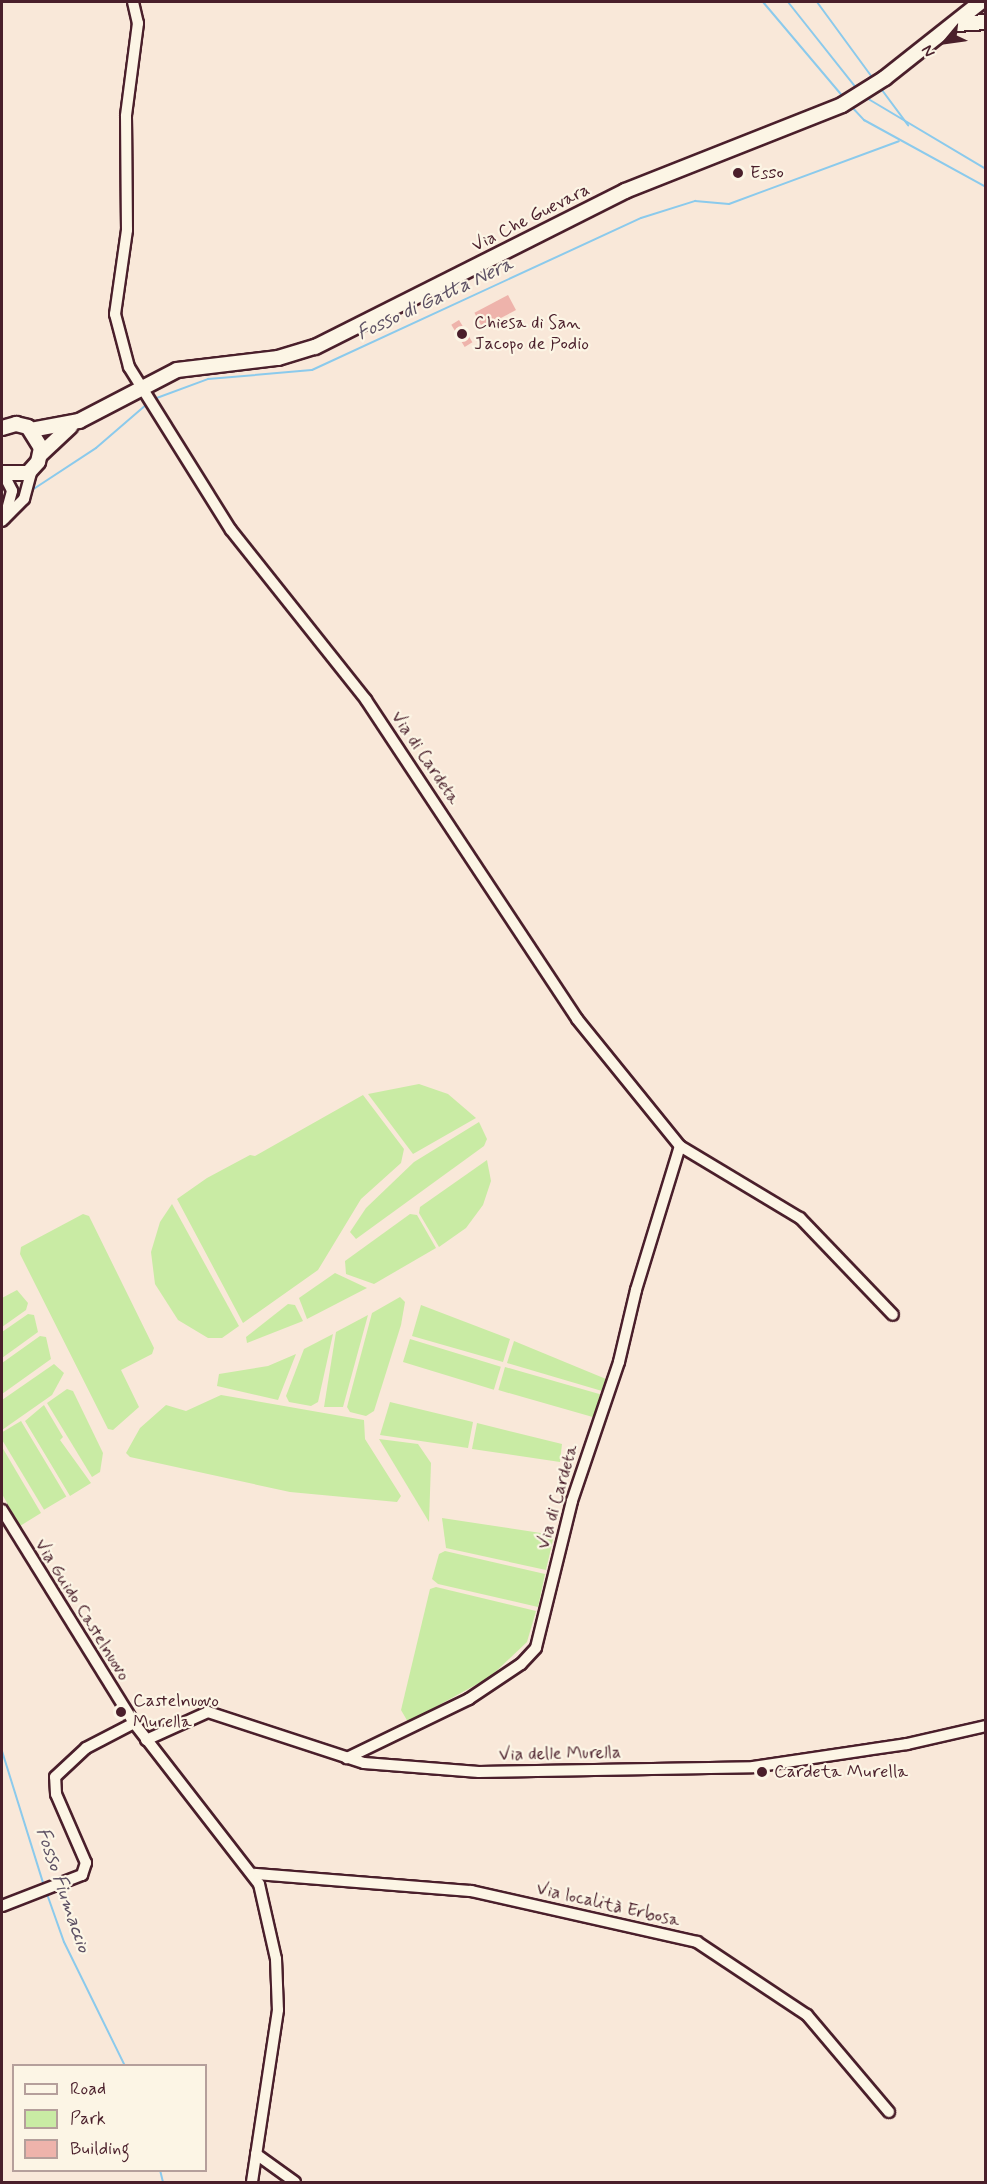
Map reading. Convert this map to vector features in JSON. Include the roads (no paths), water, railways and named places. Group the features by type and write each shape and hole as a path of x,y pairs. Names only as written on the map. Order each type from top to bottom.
{"main road":[{"name":"Via Che Guevara","path":"2,428 16,424 31,430 79,421 146,397 183,368 303,352 625,191 836,108 885,78 981,2"},
{"path":"952,25 971,19 986,22"},
{"name":"Via Che Guevara","path":"32,470 41,454 79,421"},
{"path":"31,430 41,454"},
{"path":"2,473 18,476 32,470"}],"street":[{"name":"Via di Cardeta","path":"133,2 138,23 126,116 127,230 115,314 122,348 146,397 243,547 366,700 599,1050 680,1146 800,1218 893,1315"},
{"path":"3,520 24,500 32,470"},
{"path":"2,473 11,502 3,520"},
{"name":"Via di Cardeta","path":"347,1758 469,1699 521,1664 536,1648 572,1501 619,1362 636,1290 680,1146"},
{"name":"Via Guido Castelnuovo","path":"2,1510 134,1723 255,1874 268,1911 279,1992 275,2049 252,2182"},
{"name":"Via delle Murella","path":"146,1740 208,1712 347,1758 400,1769 479,1772 736,1767 908,1744 986,1726"},
{"path":"2,1906 78,1878 86,1863 56,1794 55,1777 86,1748 134,1723"},
{"name":"Via località Erbosa","path":"255,1874 471,1890 697,1942 807,2015 889,2112"},
{"path":"256,2154 295,2182"}],"waterway":[{"path":"763,2 844,98"},
{"path":"788,2 857,89"},
{"path":"817,2 874,80"},
{"path":"879,86 908,125"},
{"path":"865,97 986,169"},
{"path":"850,105 864,120 986,187"},
{"name":"Fosso di Gatta Nera","path":"154,399 208,379 312,370 641,218 695,201 729,204 899,141"},
{"name":"Fosso di Gatta Nera","path":"29,492 96,448 147,404"},
{"name":"Fosso Fiumaccio","path":"2,1751 44,1886"},
{"name":"Fosso Fiumaccio","path":"47,1894 64,1942 124,2064"},
{"name":"Fosso Fiumaccio","path":"160,2172 163,2182"}],"place":[{"name":"Esso","path":"738,173"},
{"name":"Chiesa di San Jacopo de Podio","path":"462,334"},
{"name":"Castelnuovo Murella","path":"121,1712"},
{"name":"Cardeta Murella","path":"762,1772"}]}
